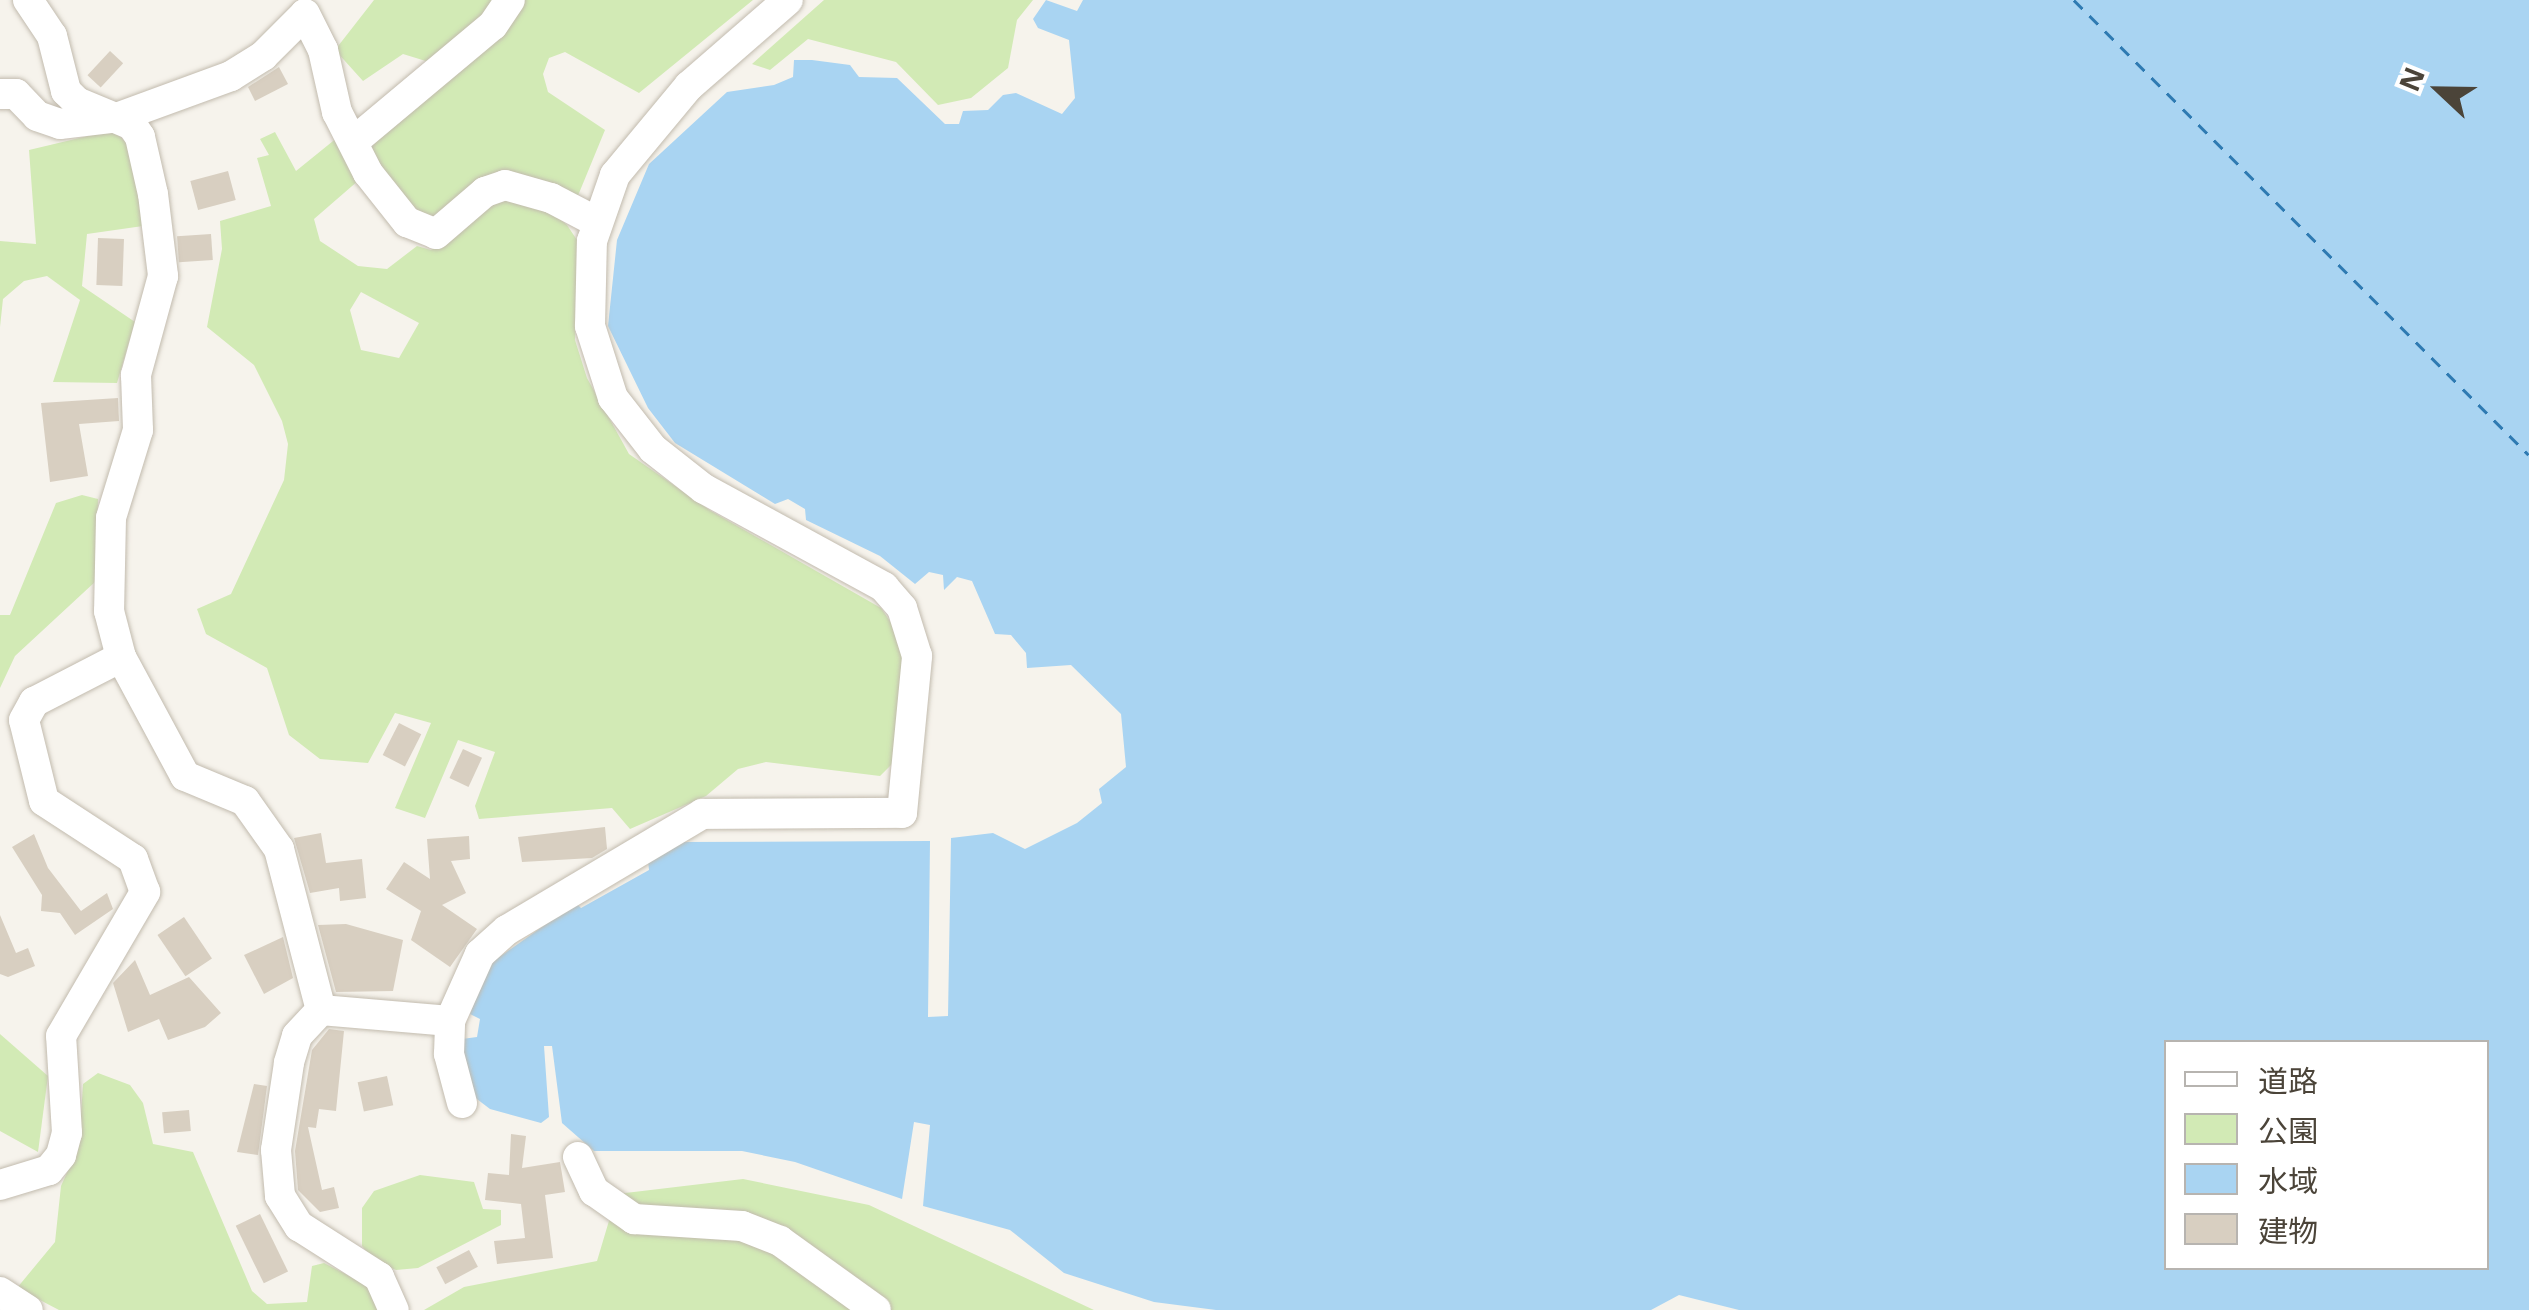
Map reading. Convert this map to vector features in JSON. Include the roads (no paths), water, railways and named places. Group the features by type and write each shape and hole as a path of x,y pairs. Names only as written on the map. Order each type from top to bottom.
{"street":[{"path":"28,0 52,36 66,91 77,102 132,125 146,154 163,276 136,375 134,448 111,518 109,611 121,656 186,776 245,800 274,840 321,1010"},
{"path":"353,142 493,25 510,0"},
{"path":"462,1104 449,1054 450,1021 469,972 493,941 702,814 902,813 918,656 902,608 884,587 704,489 643,436 614,398 590,326 588,269 597,222 634,145 788,0"},
{"path":"0,94 16,94 37,116 60,124 119,117 232,76 264,56 305,14 368,173 407,222 425,234 436,234 485,192 505,185 552,198 597,222"},
{"path":"0,1185 49,1170 60,1154 67,1132 61,1036 145,892 133,859 44,802 24,720 34,702 121,656"},
{"path":"321,1010 450,1021"},
{"path":"321,1010 297,1036 289,1064 276,1150 280,1196 299,1226 380,1277 394,1310"},
{"path":"578,1157 594,1191 634,1219 742,1226 780,1241 876,1310"},
{"path":"0,1292 28,1310"}],"water":[{"path":"1046,0 1077,11 1083,0 2529,0 2529,1310 1739,1310 1679,1295 1651,1310 1216,1310 1154,1302 1064,1273 1010,1230 923,1206 930,1125 914,1122 902,1199 795,1162 742,1151 594,1151 562,1123 552,1046 544,1046 549,1117 541,1123 490,1109 469,1093 462,1039 477,1037 480,1019 470,1014 488,965 576,903 581,908 649,870 648,861 679,842 930,841 928,1017 948,1016 951,838 993,833 1025,849 1077,823 1102,803 1099,789 1126,767 1121,714 1071,665 1027,668 1026,653 1011,635 995,634 972,581 957,577 944,590 943,575 929,572 915,584 880,556 806,520 805,509 788,499 775,504 675,443 648,408 608,326 617,240 649,164 727,92 774,85 793,77 794,60 812,60 850,65 859,77 897,78 945,124 959,124 963,111 988,110 1003,95 1016,93 1062,114 1075,98 1069,40 1038,28 1033,19"}]}
